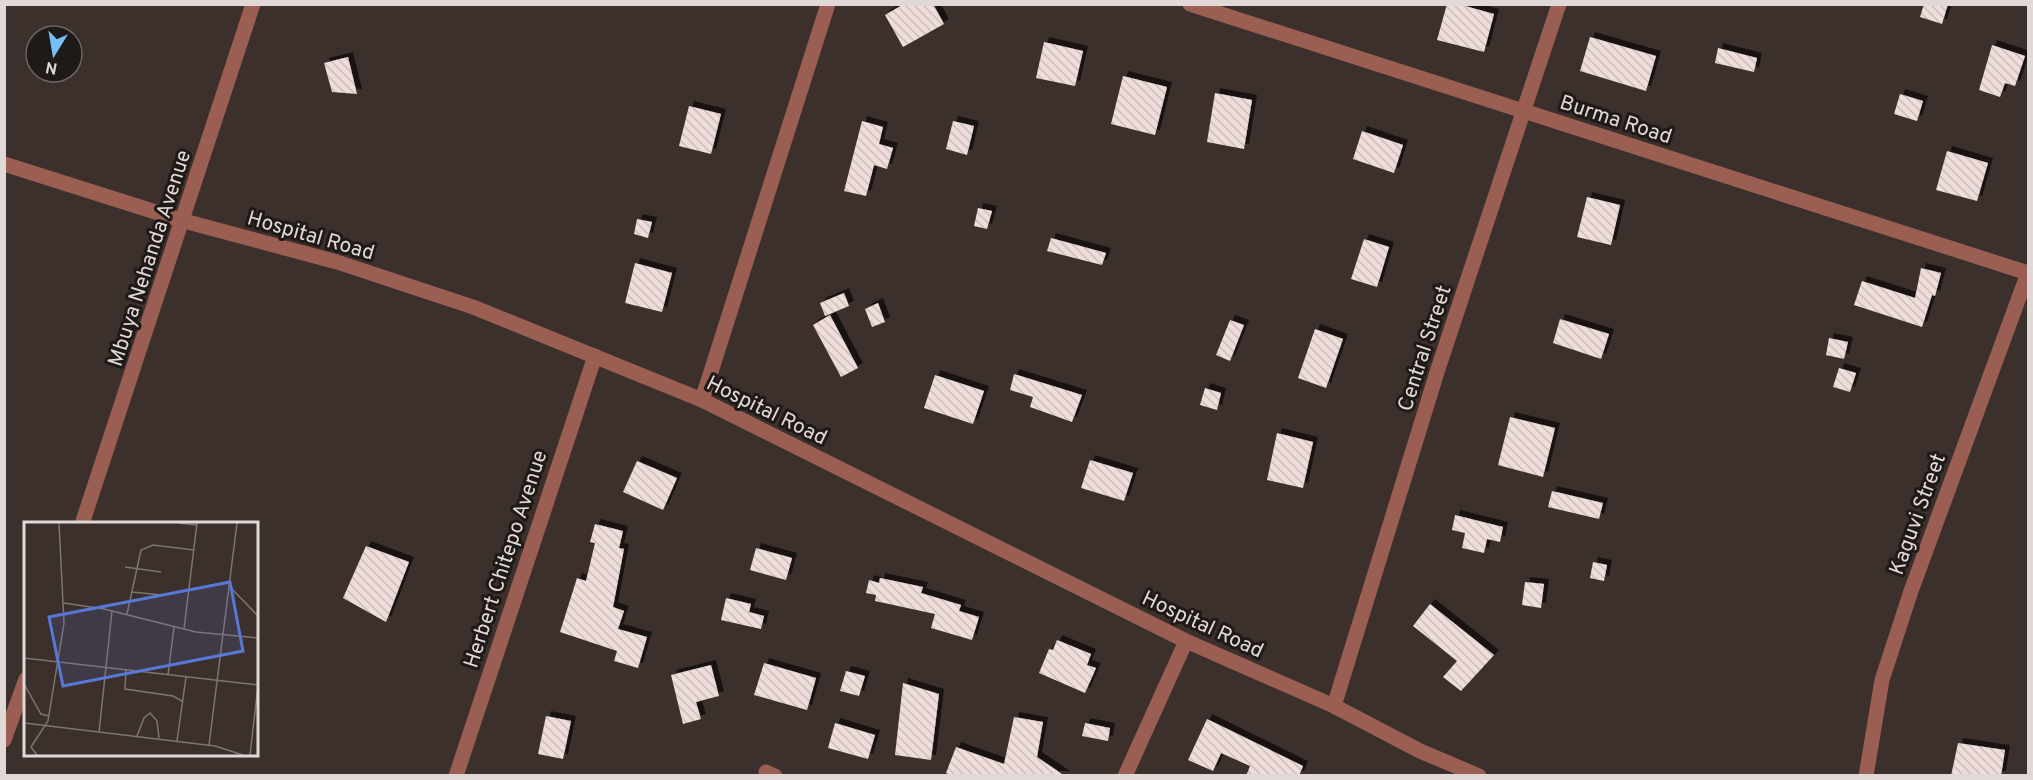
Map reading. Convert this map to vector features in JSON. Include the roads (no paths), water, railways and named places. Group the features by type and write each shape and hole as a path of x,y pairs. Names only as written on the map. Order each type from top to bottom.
{"street":[{"name":"Mbuya Nehanda Avenue","path":"83,522 184,221 253,4"},
{"path":"702,400 828,4"},
{"name":"Burma Road","path":"1190,4 2028,273"},
{"name":"Central Street","path":"1334,706 1438,369 1559,4"},
{"name":"Hospital Road","path":"4,164 184,221 348,266 472,307 702,400 1186,641 1334,706 1420,751 1479,776"},
{"name":"Kaguvi Street","path":"1866,776 1882,680 1911,591 2028,273"},
{"name":"Herbert Chitepo Avenue","path":"456,776 595,356"},
{"path":"1125,776 1186,641"},
{"path":"4,740 7,721 24,683"}]}
